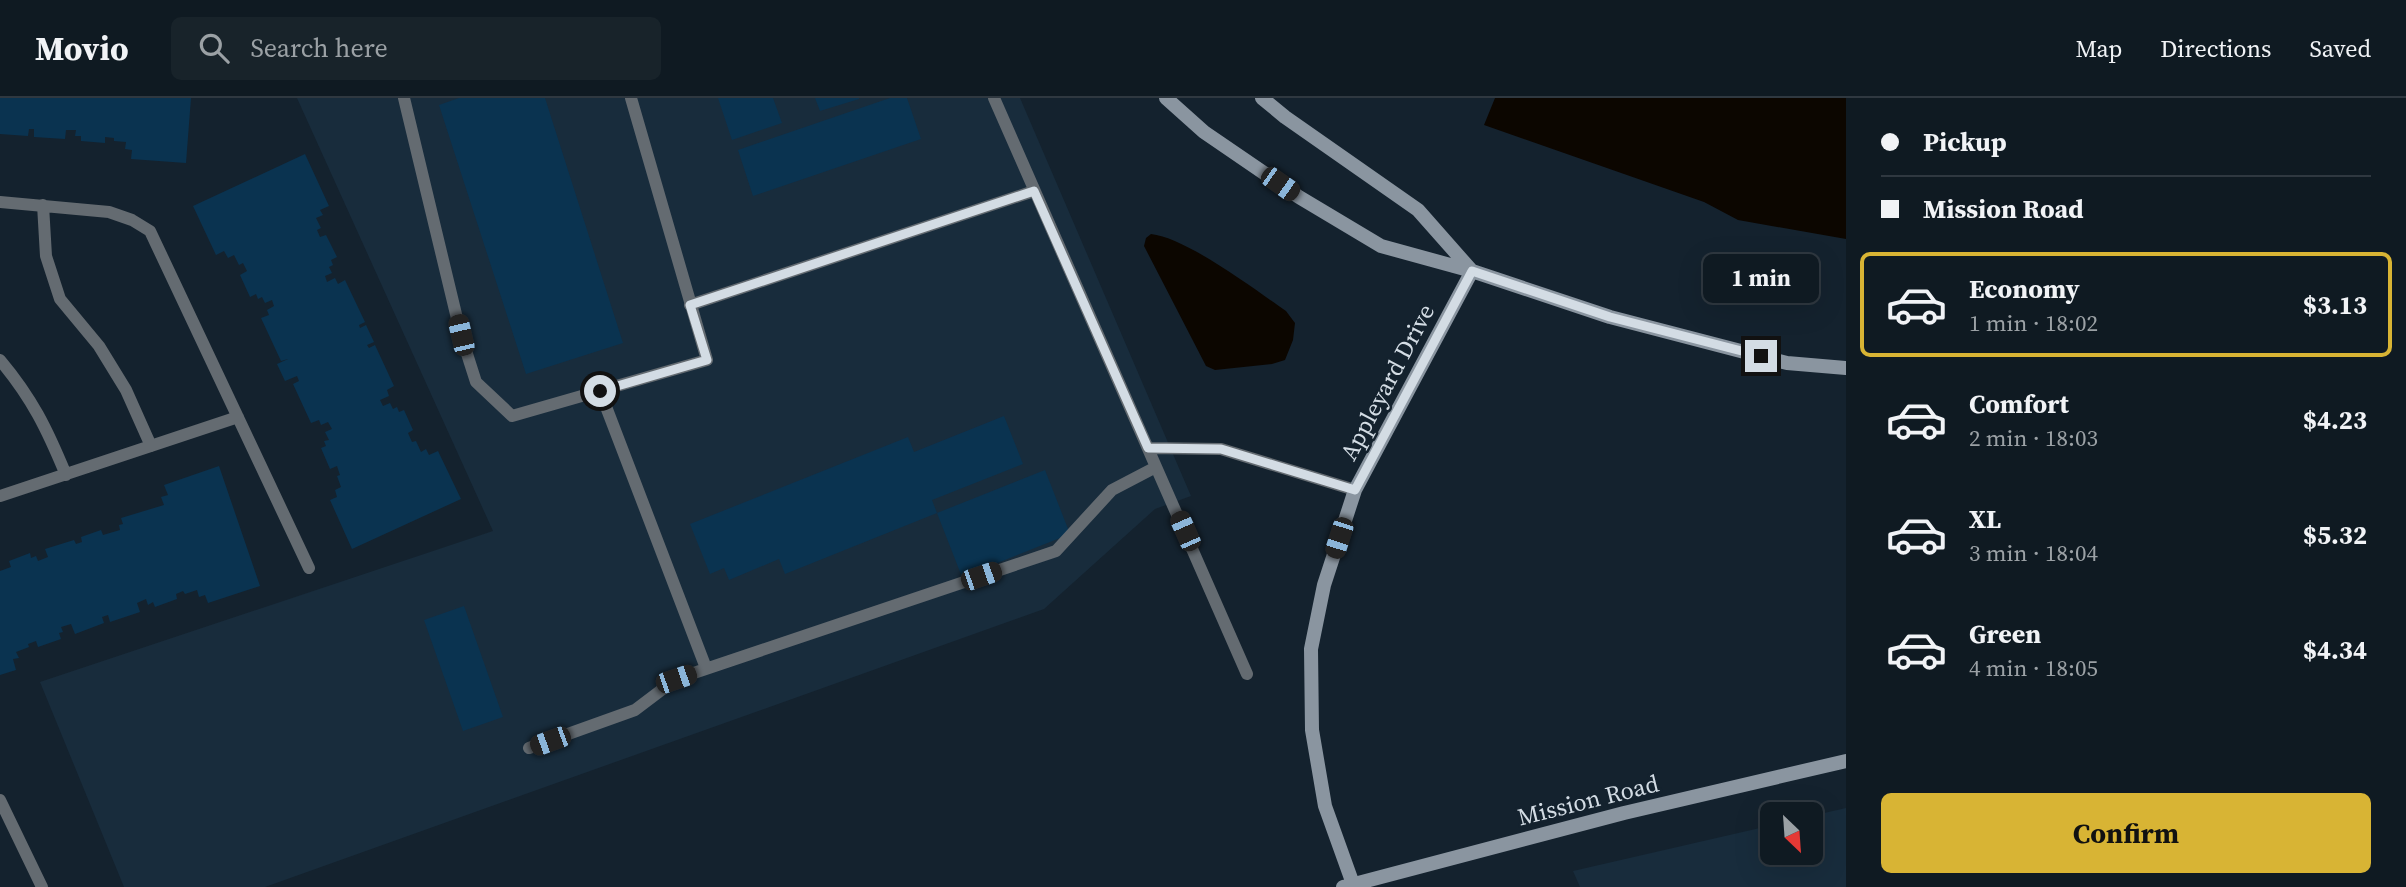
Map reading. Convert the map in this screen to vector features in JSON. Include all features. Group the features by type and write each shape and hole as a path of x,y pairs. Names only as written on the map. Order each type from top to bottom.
{"street":[{"path":"1166,98 1204,132 1289,190 1381,246 1472,271 1610,317 1787,363 1846,368"},
{"path":"1262,98 1284,117 1418,210 1472,271"},
{"name":"Appleyard Drive","path":"1348,886 1325,807 1312,730 1311,649 1324,585 1355,490 1472,271"},
{"name":"Mission Road","path":"1348,886 1624,813 1846,761"}],"lane":[{"path":"404,98 461,335 476,382 512,416 707,360 631,98"},
{"path":"994,98 1247,674"},
{"path":"690,305 1034,191"},
{"path":"0,202 110,212 132,220 150,231 309,568"},
{"path":"43,205 46,256 60,299 99,346 119,379 151,446"},
{"path":"0,360 26,391 46,427 66,475"},
{"path":"600,391 706,668"},
{"path":"0,496 238,417"},
{"path":"1148,448 1221,449 1355,490"},
{"path":"529,748 635,710 676,679 1056,551 1112,490 1156,467"},
{"path":"0,800 42,887"}],"shaded area":[{"path":"297,98 1020,98 1191,496 1155,509 1044,609 265,887 124,887 40,682 493,531"},
{"path":"1495,98 1846,98 1846,239 1738,220 1704,202 1484,125"},
{"path":"1151,234 1201,254 1286,311 1295,323 1293,340 1285,360 1272,364 1215,370 1206,366 1144,246 1146,238"},
{"path":"1846,808 1846,887 1580,887 1573,871 1760,828 1760,865 1823,865 1824,813"}],"building":[{"path":"0,98 191,98 186,163 131,159 132,150 125,149 126,142 105,137 105,143 81,141 81,136 75,136 76,130 66,130 65,139 34,137 34,129 29,129 28,136 0,134"},
{"path":"459,98 545,98 623,343 526,374 439,105"},
{"path":"718,98 773,98 782,123 732,140"},
{"path":"815,98 859,98 859,99 820,111"},
{"path":"890,98 907,98 921,139 753,196 738,150"},
{"path":"305,154 329,206 320,210 323,215 316,218 321,228 317,230 320,237 326,235 337,257 331,260 333,265 329,267 332,273 325,276 327,282 335,278 338,284 345,280 365,322 359,325 360,328 366,325 374,342 367,345 369,348 375,345 394,386 387,390 389,396 380,400 383,406 390,403 393,409 397,407 399,412 404,410 413,430 408,433 421,452 426,449 429,455 438,451 461,499 352,549 330,500 337,497 335,490 341,487 337,476 340,475 337,466 330,469 321,448 326,446 324,441 329,440 325,432 332,429 328,422 321,425 319,420 311,423 293,384 299,381 297,376 285,381 277,364 288,359 281,361 261,318 269,315 267,310 274,306 272,300 265,303 262,297 258,299 256,294 250,297 240,275 247,271 243,263 239,265 234,255 228,258 224,251 216,255 193,206"},
{"path":"1004,416 1023,464 932,500 937,513 785,574 779,559 729,580 724,568 710,574 690,524 908,437 914,452"},
{"path":"219,466 260,586 208,603 205,595 199,597 197,590 185,594 183,591 176,594 177,599 155,607 153,602 148,605 146,599 137,603 140,612 110,622 108,615 102,617 104,623 75,634 71,624 61,627 61,639 38,647 36,641 28,644 29,647 16,652 19,658 13,659 16,670 0,675 0,571 11,567 9,561 30,553 31,558 36,556 38,561 48,557 45,549 74,540 76,544 82,542 81,537 101,530 103,535 120,530 119,525 123,524 121,518 164,505 161,497 168,495 164,485"},
{"path":"1045,470 1070,534 962,577 937,513"},
{"path":"464,606 503,717 463,731 424,620"}],"route":[{"path":"600,391 707,360 690,305 1034,191 1148,448 1221,449 1355,490 1472,271 1610,317 1761,356"}]}
